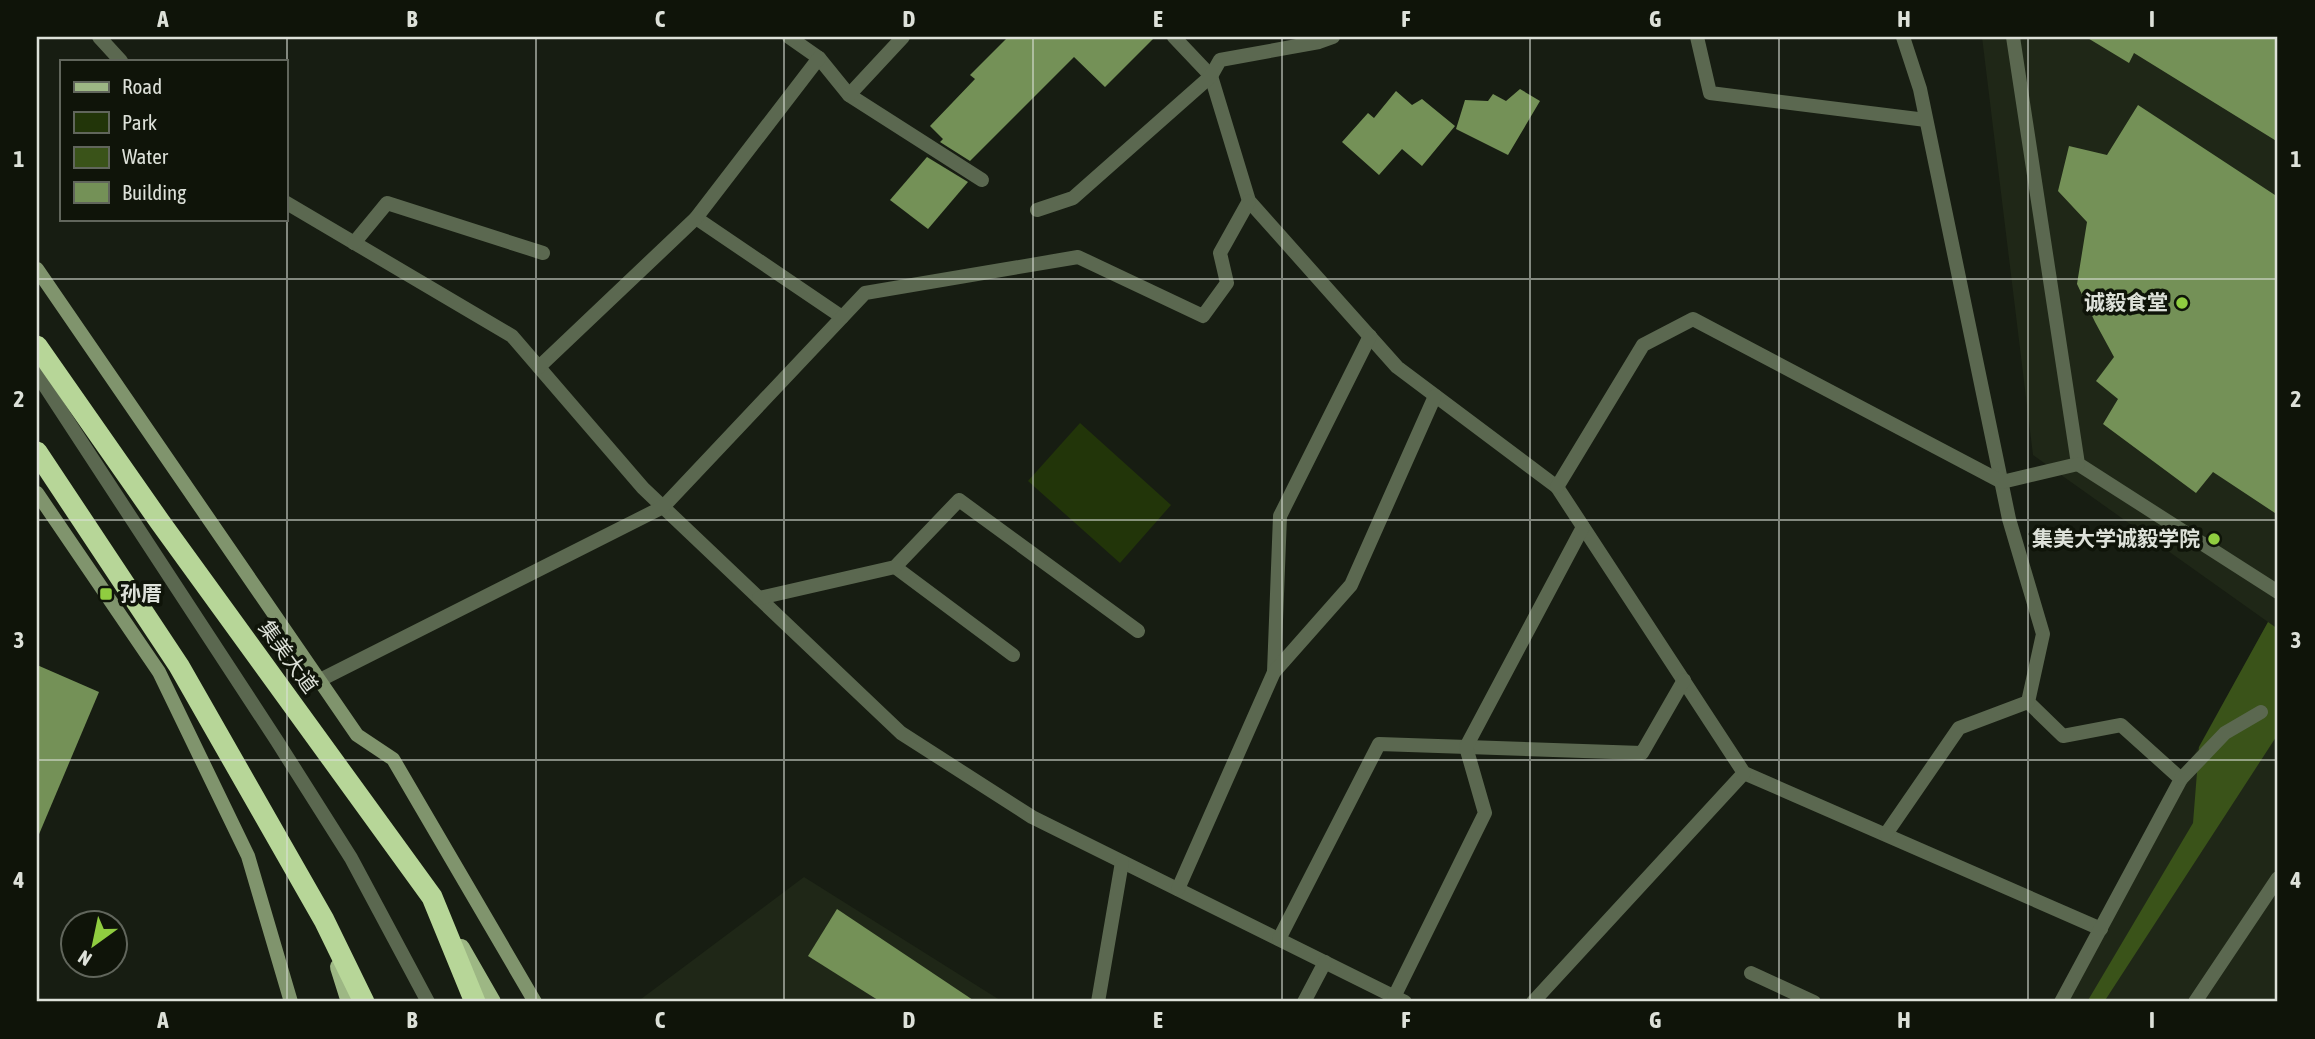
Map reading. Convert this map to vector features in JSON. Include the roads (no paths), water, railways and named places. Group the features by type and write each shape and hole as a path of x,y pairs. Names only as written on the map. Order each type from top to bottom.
{"highway":[{"name":"集美大道","path":"37,346 167,533 432,897"},
{"path":"37,452 179,666 324,920 364,1002"},
{"path":"432,897 474,1002"}],"main road":[{"path":"37,269 357,735 393,759 535,1002"},
{"path":"61,489 78,553"},
{"path":"37,493 159,672 248,856 291,1002"},
{"name":"集美大道","path":"432,897 492,1002"},
{"path":"324,920 350,1002"}],"street":[{"path":"99,37 120,60"},
{"path":"789,37 820,58 849,94 982,180"},
{"path":"849,94 903,37"},
{"path":"1174,37 1211,76 1249,201 1397,367 1557,487 1744,773 2101,929"},
{"path":"1037,210 1073,198 1211,76 1220,60 1319,42 1333,37"},
{"path":"1697,37 1710,93 1926,120"},
{"path":"1903,37 1920,89 2009,519 2043,634 2028,702"},
{"path":"2013,37 2078,464"},
{"path":"538,367 696,218 820,58"},
{"path":"320,680 663,507 865,293 1078,257 1203,317 1227,283 1220,253 1249,201"},
{"path":"287,203 513,336 643,488 901,733 1032,817 1400,999 1485,813 1466,747 1583,527"},
{"path":"354,243 387,203 543,253"},
{"path":"696,218 842,317"},
{"path":"1557,487 1643,345 1693,319 2002,482 2078,464 2278,592"},
{"path":"1274,672 1280,516 1370,336"},
{"path":"37,374 278,741 351,858 428,1002"},
{"path":"1178,889 1274,672 1351,585 1435,396"},
{"path":"759,598 895,567 959,500 1138,631"},
{"path":"895,567 1013,655"},
{"path":"1279,939 1379,744 1642,753 1684,680"},
{"path":"2028,702 2063,736 2121,725 2181,779"},
{"path":"1886,834 1959,728 2028,702"},
{"path":"2062,1002 2181,779 2225,733 2260,712"},
{"path":"1533,1002 1744,773"},
{"path":"1098,1002 1122,862"},
{"path":"2196,1002 2278,878"},
{"path":"1304,1002 1325,962"},
{"path":"1751,973 1814,1002"}],"water":[{"path":"2268,622 2278,629 2278,734 2104,1002 2087,1002 2193,823 2199,747"}],"place":[{"name":"诚毅食堂","path":"2182,303"},
{"name":"集美大学诚毅学院","path":"2214,539"},
{"name":"孙厝","path":"106,594"}]}
